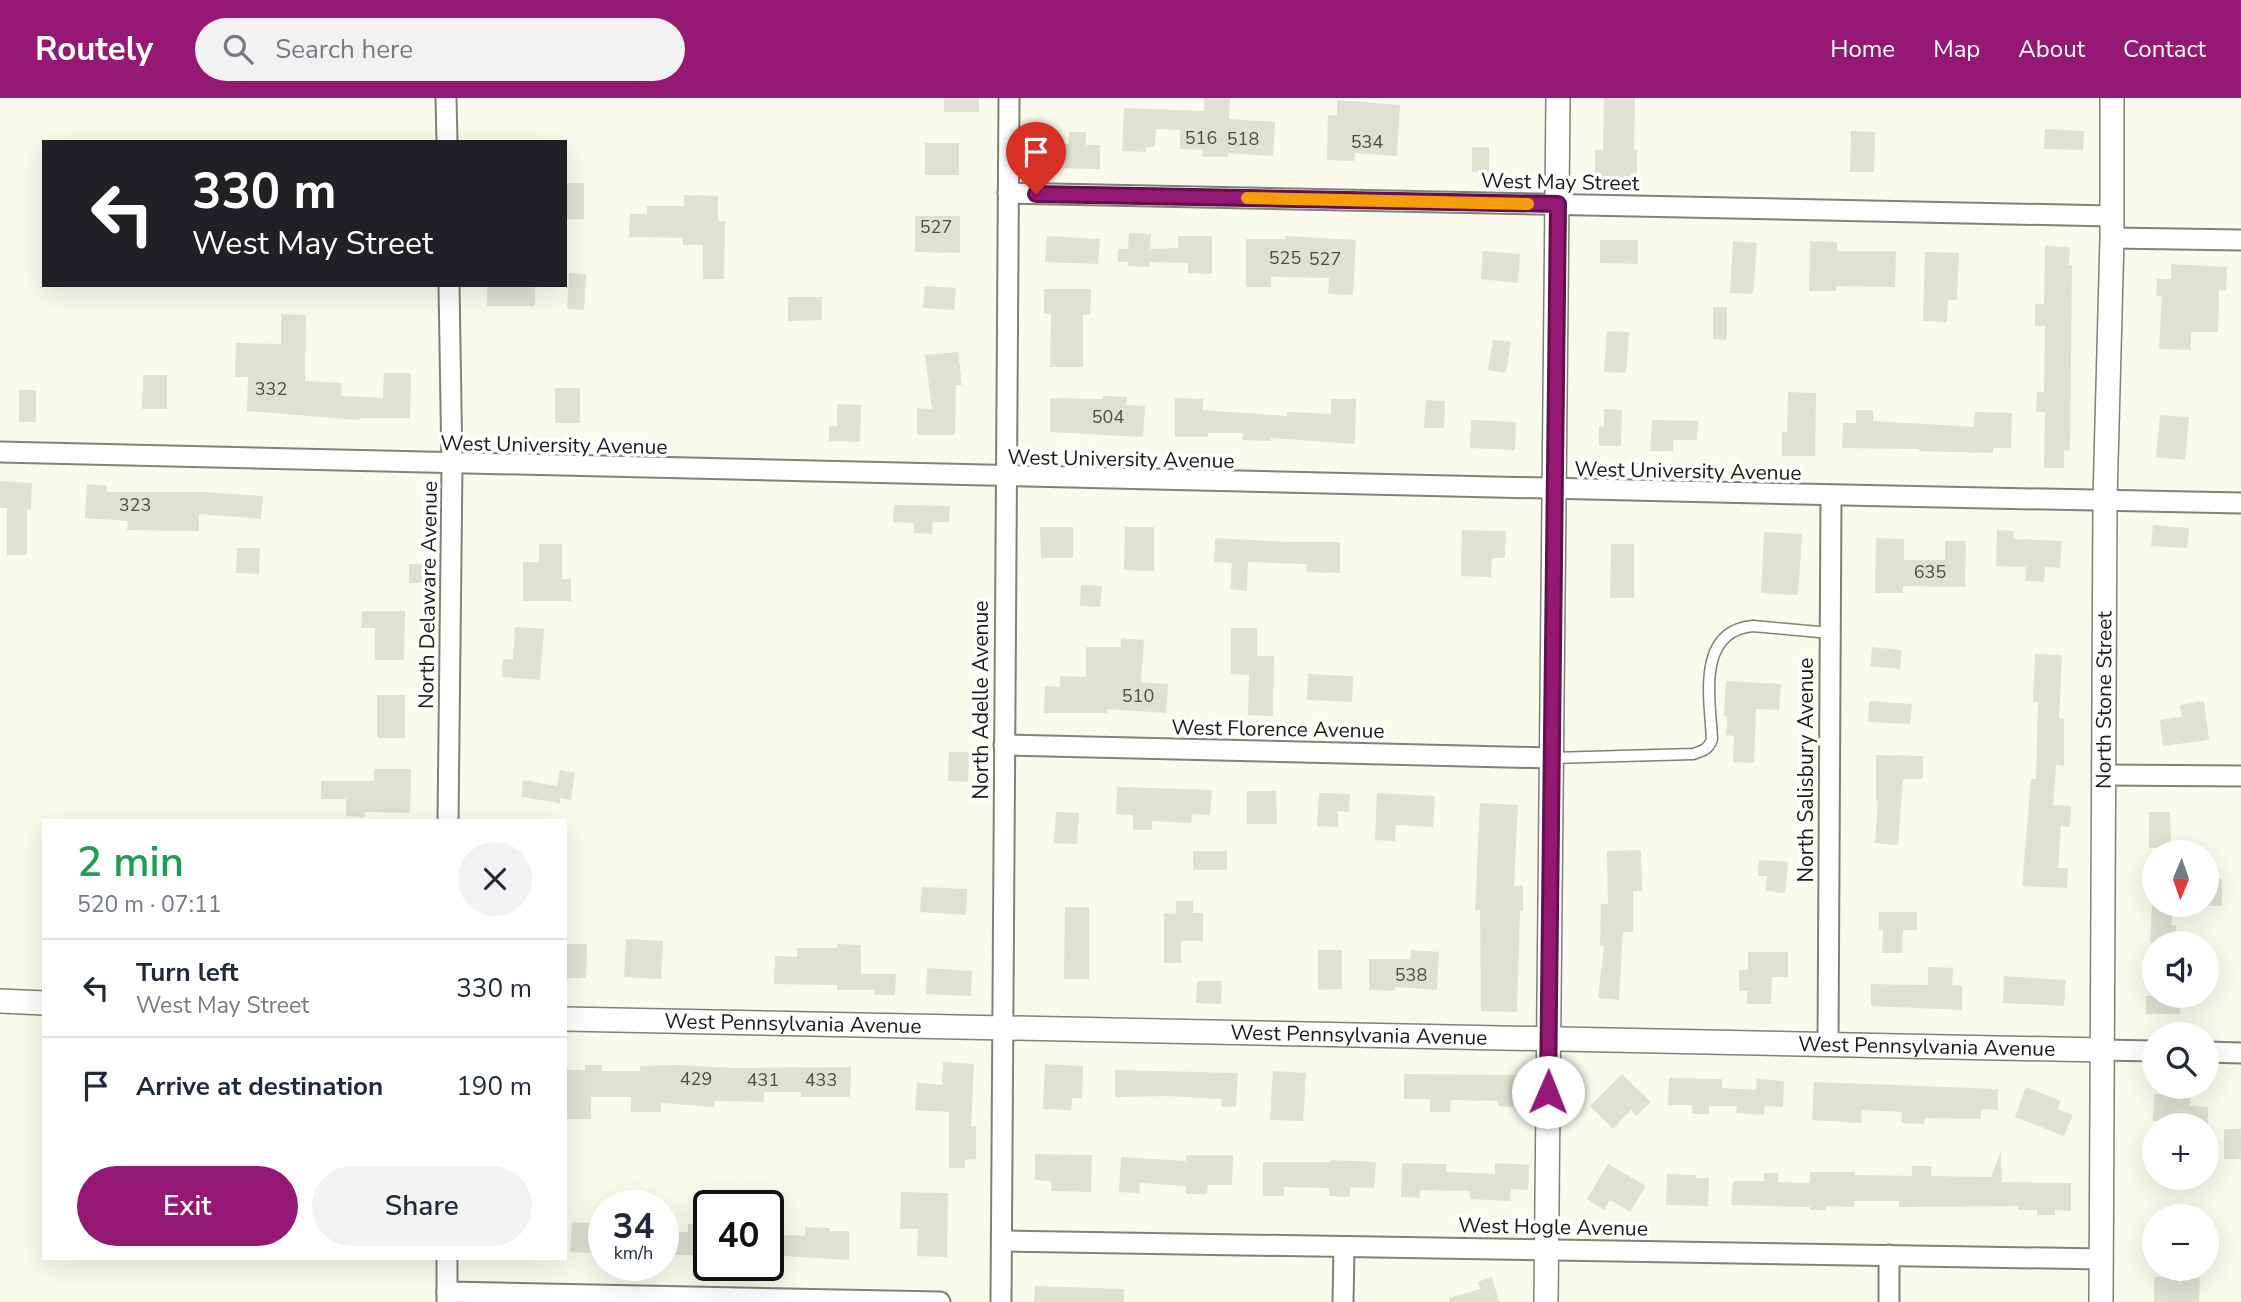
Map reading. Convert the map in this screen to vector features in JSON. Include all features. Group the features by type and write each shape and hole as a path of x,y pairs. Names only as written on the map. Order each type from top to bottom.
{"street":[{"path":"446,98 447,140"},
{"name":"North Adelle Avenue","path":"1001,1302 1009,98"},
{"path":"1546,1302 1558,98"},
{"name":"North Stone Street","path":"2101,1302 2105,500 2112,227 2112,98"},
{"name":"West May Street","path":"1008,193 1558,204 2112,227 2241,240"},
{"name":"North Delaware Avenue","path":"447,819 452,466 449,287"},
{"name":"West University Avenue","path":"0,452 1005,479 2241,503"},
{"name":"North Salisbury Avenue","path":"1828,1044 1831,496"},
{"name":"West Florence Avenue","path":"1004,745 1551,758"},
{"path":"2104,775 2241,776"},
{"path":"0,1001 42,1003"},
{"name":"West Pennsylvania Avenue","path":"567,1019 2142,1051"},
{"path":"2219,1052 2241,1053"},
{"name":"West Hogle Avenue","path":"1003,1241 2102,1259"},
{"path":"1343,1302 1344,1247"},
{"path":"1889,1255 1889,1302"},
{"path":"447,1260 447,1297 940,1302"}],"lane":[{"path":"1551,758 1693,754 1703,751 1712,739 1711,661 1716,645 1726,634 1740,627 1753,626 1830,633"}],"building":[{"path":"944,98 979,98 979,112 944,112"},
{"path":"1204,98 1230,98 1229,119 1275,122 1273,156 1228,153 1228,157 1202,157 1203,150 1180,149 1180,130 1156,129 1155,147 1146,147 1146,152 1122,151 1124,108 1204,111"},
{"path":"1604,98 1635,98 1634,150 1637,150 1637,177 1595,177 1595,150 1603,150"},
{"path":"1337,100 1400,105 1397,156 1355,153 1354,161 1327,160 1328,115 1337,115"},
{"path":"2045,129 2084,131 2083,150 2044,149"},
{"path":"1851,131 1875,132 1874,172 1850,172"},
{"path":"1069,132 1086,132 1086,145 1100,145 1100,169 1048,168 1048,144 1069,144"},
{"path":"925,143 959,143 959,175 925,175"},
{"path":"1472,147 1489,147 1489,172 1472,172"},
{"path":"567,183 584,183 584,219 567,219"},
{"path":"684,195 718,196 718,221 725,221 724,279 703,279 703,245 683,245 683,238 629,237 630,214 647,214 647,206 684,206"},
{"path":"915,216 960,216 960,253 915,252"},
{"path":"1129,233 1151,234 1150,249 1178,248 1178,236 1212,236 1212,274 1188,273 1188,263 1150,262 1149,267 1128,266 1128,262 1118,262 1118,249 1128,249"},
{"path":"1047,236 1100,239 1098,264 1045,262"},
{"path":"1285,236 1356,240 1353,295 1328,294 1329,278 1271,277 1271,287 1246,287 1246,239 1285,239"},
{"path":"1600,240 1638,240 1638,264 1600,263"},
{"path":"1733,241 1757,243 1753,294 1730,293"},
{"path":"1810,241 1837,242 1837,251 1896,251 1895,287 1836,286 1836,291 1809,291"},
{"path":"2045,246 2070,247 2069,265 2072,265 2070,451 2064,450 2064,468 2044,468 2045,412 2036,412 2037,392 2044,392 2045,326 2035,326 2035,304 2044,304"},
{"path":"1483,251 1520,254 1518,283 1481,279"},
{"path":"1925,252 1959,253 1957,300 1948,300 1947,322 1923,321"},
{"path":"2171,264 2227,267 2226,291 2219,290 2218,332 2191,332 2191,350 2159,349 2162,296 2156,296 2157,279 2171,279"},
{"path":"569,273 586,274 584,310 567,309"},
{"path":"925,286 956,288 954,310 923,308"},
{"path":"487,287 535,287 535,306 487,306"},
{"path":"1044,289 1091,289 1090,315 1083,315 1083,367 1050,367 1051,314 1044,314"},
{"path":"788,297 822,297 822,320 788,321"},
{"path":"1713,307 1727,307 1727,340 1713,339"},
{"path":"281,314 306,315 305,381 342,383 341,396 383,398 384,373 411,373 410,418 360,420 247,411 248,377 235,377 236,343 281,344"},
{"path":"1607,331 1629,332 1626,373 1604,372"},
{"path":"1493,340 1511,342 1506,373 1488,370"},
{"path":"958,352 962,385 956,385 955,435 917,435 917,408 932,409 925,355"},
{"path":"143,375 167,375 167,409 142,409"},
{"path":"555,388 580,388 580,423 555,423"},
{"path":"19,390 36,390 36,422 19,422"},
{"path":"1788,392 1816,393 1815,456 1782,456 1782,432 1787,432"},
{"path":"1103,396 1127,397 1126,405 1145,406 1143,437 1050,432 1050,398 1103,399"},
{"path":"1175,398 1203,399 1203,410 1287,416 1287,412 1331,414 1331,399 1356,399 1355,444 1271,438 1271,441 1242,440 1243,433 1175,437"},
{"path":"1426,400 1445,401 1444,428 1424,428"},
{"path":"837,404 861,405 860,442 829,441 829,426 837,426"},
{"path":"1604,409 1622,410 1621,446 1599,446 1599,426 1604,427"},
{"path":"1856,410 1873,410 1873,421 1974,427 1975,412 2012,413 2011,448 1993,448 1993,453 1842,448 1843,423 1856,423"},
{"path":"2160,415 2189,417 2185,460 2156,457"},
{"path":"1471,420 1516,422 1515,450 1470,448"},
{"path":"1652,420 1698,421 1697,440 1673,440 1673,451 1650,451"},
{"path":"0,481 32,483 31,510 27,509 27,555 7,555 7,508 0,508"},
{"path":"87,484 107,486 107,492 202,492 263,496 261,519 199,514 199,531 127,530 128,521 85,518"},
{"path":"894,505 950,506 949,522 933,522 932,534 914,533 914,523 893,522"},
{"path":"2153,525 2189,528 2187,548 2151,546"},
{"path":"1040,527 1073,527 1073,558 1041,558"},
{"path":"1125,527 1154,527 1154,571 1124,570"},
{"path":"1462,530 1506,531 1505,558 1492,558 1491,577 1461,576"},
{"path":"1997,530 2014,531 2013,539 2062,541 2060,568 2045,567 2044,582 2025,581 2026,567 1996,566"},
{"path":"1764,532 1802,534 1798,595 1761,593"},
{"path":"1215,538 1340,542 1340,573 1306,572 1307,564 1248,562 1247,591 1230,589 1232,563 1214,562"},
{"path":"1876,538 1904,539 1904,560 1945,560 1945,541 1966,541 1965,587 1903,586 1903,593 1875,593"},
{"path":"539,544 562,544 562,579 571,579 571,601 523,601 523,562 539,562"},
{"path":"1611,544 1634,544 1634,598 1610,598"},
{"path":"237,548 260,548 259,574 236,573"},
{"path":"409,564 424,564 424,583 409,583"},
{"path":"1081,585 1102,586 1100,607 1080,606"},
{"path":"362,611 405,611 404,660 375,660 375,628 361,628"},
{"path":"515,627 544,629 540,680 502,677 503,659 513,659"},
{"path":"1231,628 1257,628 1257,656 1274,656 1273,716 1248,715 1249,675 1231,674"},
{"path":"1121,638 1144,640 1141,682 1168,684 1166,713 1107,709 1107,713 1044,713 1045,686 1060,687 1060,676 1086,677 1086,647 1121,647"},
{"path":"1872,647 1902,650 1900,669 1870,666"},
{"path":"2035,654 2062,655 2059,718 2064,719 2064,766 2056,765 2053,805 2071,806 2070,827 2061,826 2058,868 2068,868 2067,888 2022,886 2031,779 2036,779 2038,702 2033,702"},
{"path":"1308,674 1353,676 1352,702 1307,700"},
{"path":"1726,681 1781,684 1779,710 1756,709 1754,763 1733,762 1734,736 1726,735 1727,717 1724,716"},
{"path":"377,695 405,695 405,738 377,738"},
{"path":"1869,701 1912,704 1910,724 1868,722"},
{"path":"2204,701 2209,740 2163,746 2160,720 2182,717 2180,705"},
{"path":"949,752 969,752 968,782 948,781"},
{"path":"1876,755 1923,756 1923,779 1903,779 1898,845 1875,843 1878,801"},
{"path":"374,769 411,769 410,813 365,812 365,817 346,816 346,799 321,799 321,781 374,781"},
{"path":"560,770 575,773 571,800 560,798 560,803 521,797 523,780 557,786"},
{"path":"1117,787 1212,790 1210,815 1192,814 1191,823 1152,821 1152,830 1133,830 1133,815 1116,814"},
{"path":"1247,791 1276,791 1277,824 1247,824"},
{"path":"1319,793 1350,794 1349,812 1338,811 1338,827 1317,826"},
{"path":"1377,793 1435,796 1433,827 1396,825 1395,841 1375,840"},
{"path":"1480,803 1518,805 1514,886 1523,886 1523,911 1520,911 1517,1012 1481,1011 1480,910 1475,910"},
{"path":"1056,812 1079,813 1077,844 1054,843"},
{"path":"2149,812 2170,812 2171,840 2149,840"},
{"path":"1641,850 1642,891 1633,891 1633,932 1623,932 1619,1000 1598,998 1604,946 1600,946 1601,904 1608,904 1607,851"},
{"path":"1193,851 1227,851 1227,870 1193,870"},
{"path":"1759,860 1788,862 1785,893 1766,891 1767,876 1758,876"},
{"path":"2219,879 2222,879 2222,906 2219,906"},
{"path":"922,887 967,889 966,915 920,912"},
{"path":"1176,901 1193,901 1193,913 1203,913 1203,941 1181,941 1181,963 1164,963 1164,913 1176,914"},
{"path":"1065,907 1089,907 1089,979 1064,979"},
{"path":"1879,912 1917,912 1917,930 1903,930 1902,953 1882,953 1883,930 1879,930"},
{"path":"2151,917 2172,917 2171,925 2176,925 2176,931 2151,931"},
{"path":"626,939 663,941 661,979 624,977"},
{"path":"567,944 587,944 586,978 567,978"},
{"path":"837,944 861,945 861,974 896,974 895,995 875,995 875,990 837,990 837,985 774,984 775,956 797,957 797,948 837,948"},
{"path":"1318,950 1342,950 1342,989 1318,990"},
{"path":"1411,950 1439,952 1437,990 1395,987 1395,991 1369,990 1369,959 1410,959"},
{"path":"1748,952 1788,952 1788,977 1772,977 1771,1004 1747,1004 1747,991 1739,991 1739,970 1748,970"},
{"path":"1928,967 1953,968 1952,985 1962,986 1962,1010 1871,1006 1871,984 1928,985"},
{"path":"927,968 972,971 971,996 926,994"},
{"path":"2004,976 2066,980 2064,1006 2003,1003"},
{"path":"1197,981 1222,981 1221,1004 1196,1003"},
{"path":"2146,1008 2180,1008 2180,1014 2146,1014"},
{"path":"943,1062 974,1064 971,1126 976,1126 976,1159 965,1160 965,1168 949,1168 949,1112 915,1110 917,1083 942,1085"},
{"path":"1045,1064 1083,1066 1082,1098 1072,1098 1071,1110 1043,1109"},
{"path":"585,1065 602,1065 602,1071 640,1071 640,1066 680,1065 734,1068 851,1067 850,1097 801,1097 801,1092 764,1092 764,1102 714,1101 714,1107 661,1103 661,1112 631,1112 631,1097 591,1097 591,1119 567,1119 567,1070 585,1070"},
{"path":"1115,1070 1238,1073 1236,1107 1221,1106 1222,1099 1115,1097"},
{"path":"1273,1071 1306,1073 1303,1121 1270,1120"},
{"path":"1404,1074 1528,1075 1528,1102 1513,1102 1513,1107 1498,1106 1498,1101 1451,1100 1450,1112 1430,1112 1430,1099 1404,1099"},
{"path":"1622,1074 1651,1102 1636,1116 1631,1110 1613,1129 1590,1106"},
{"path":"1669,1078 1722,1079 1722,1088 1756,1090 1757,1079 1784,1081 1783,1107 1765,1106 1764,1115 1736,1113 1737,1106 1709,1106 1709,1114 1692,1114 1692,1105 1668,1105"},
{"path":"1814,1082 1998,1089 1998,1110 1981,1109 1981,1119 1925,1118 1924,1124 1901,1123 1902,1112 1862,1110 1861,1123 1812,1120"},
{"path":"2026,1087 2061,1101 2057,1109 2073,1115 2064,1136 2015,1117"},
{"path":"2154,1099 2191,1099 2190,1106 2208,1107 2208,1113 2153,1113"},
{"path":"2224,1129 2241,1129 2241,1159 2224,1159"},
{"path":"2001,1151 2002,1182 2071,1183 2071,1211 2055,1210 2055,1215 2037,1215 2037,1210 2018,1210 2018,1206 1899,1207 1899,1201 1854,1201 1854,1207 1826,1206 1826,1210 1810,1210 1810,1207 1731,1205 1733,1181 1764,1181 1764,1173 1778,1173 1778,1182 1810,1183 1810,1172 1912,1176 1912,1166 1932,1166 1931,1176 1991,1177"},
{"path":"1035,1154 1092,1155 1091,1192 1051,1191 1051,1181 1035,1180"},
{"path":"1186,1155 1233,1155 1232,1185 1208,1185 1207,1194 1186,1194 1186,1186 1140,1183 1139,1193 1119,1192 1121,1157 1186,1161"},
{"path":"1263,1162 1376,1162 1374,1188 1350,1187 1350,1197 1329,1196 1329,1188 1284,1187 1284,1196 1263,1196"},
{"path":"1402,1163 1446,1164 1446,1172 1495,1174 1495,1163 1529,1165 1528,1190 1511,1189 1510,1201 1470,1199 1470,1191 1420,1190 1420,1198 1401,1197"},
{"path":"1608,1164 1646,1186 1630,1212 1610,1200 1604,1210 1587,1199"},
{"path":"1667,1174 1709,1178 1708,1206 1666,1205"},
{"path":"901,1192 948,1193 947,1257 917,1256 918,1229 900,1229"},
{"path":"572,1222 588,1223 588,1253 570,1252"},
{"path":"688,1224 693,1224 693,1255 679,1255 679,1232 688,1232"},
{"path":"805,1227 849,1231 849,1260 784,1256 784,1235 805,1236"},
{"path":"1492,1277 1499,1302 1449,1302 1449,1298 1480,1289 1477,1282"},
{"path":"2154,1281 2200,1281 2199,1302 2154,1302"},
{"path":"1035,1286 1124,1289 1124,1302 1034,1302"}],"slow traffic":[{"path":"1247,198 1528,204"}],"route":[{"path":"1036,194 1558,204 1548,1092"}]}
